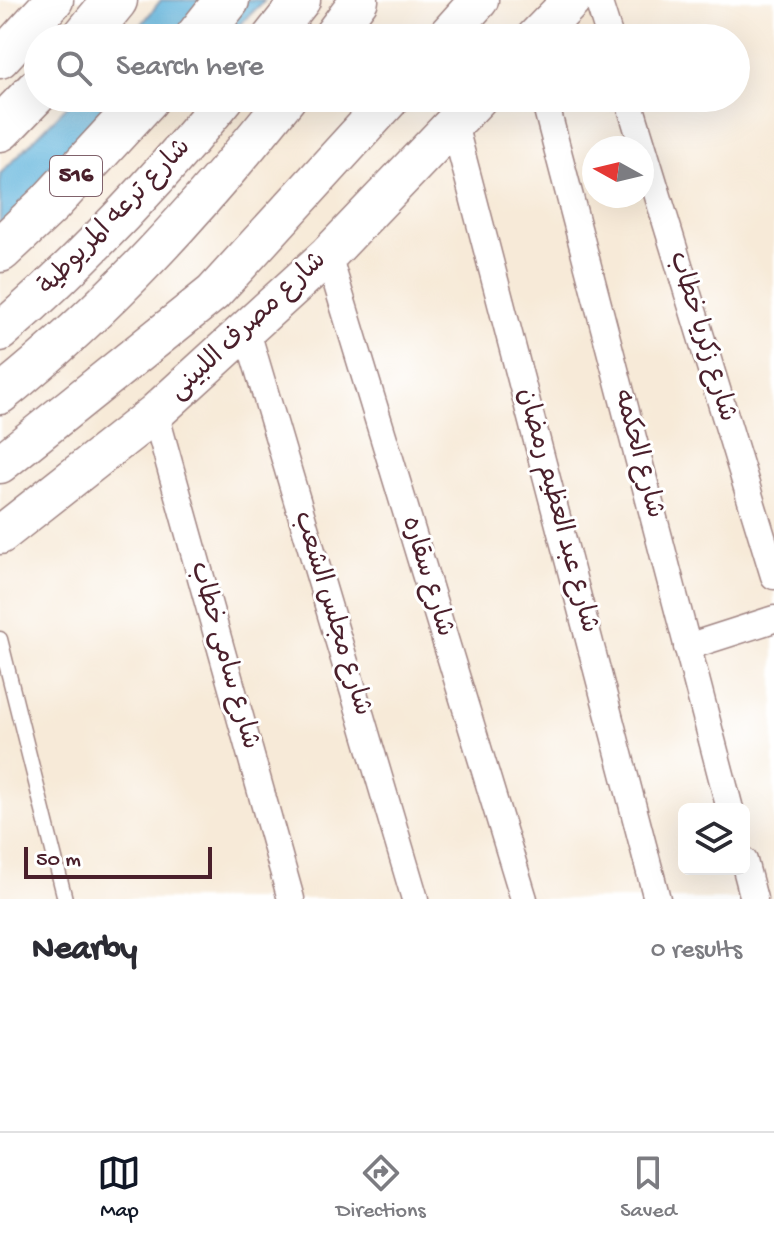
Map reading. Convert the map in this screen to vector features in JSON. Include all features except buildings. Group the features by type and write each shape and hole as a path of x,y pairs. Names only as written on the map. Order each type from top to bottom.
{"highway":[{"path":"95,24 115,0"},
{"path":"208,24 227,0"},
{"path":"0,129 24,104"},
{"name":"516","path":"0,250 50,203 134,112"}],"main road":[{"path":"282,24 301,0"},
{"path":"341,24 359,0"},
{"path":"458,24 479,0"},
{"path":"549,24 572,0"},
{"path":"29,24 44,5"},
{"path":"0,59 24,30"},
{"name":"شارع ترعه المريوطية","path":"0,332 117,224 175,161 214,112"},
{"path":"0,395 73,334 155,254 276,112"},
{"name":"شارع مصرف اللبينى","path":"0,464 213,293 378,112"},
{"name":"شارع مصرف اللبينى","path":"0,535 155,413 328,255 465,112"}],"street":[{"path":"598,0 606,24"},
{"name":"شارع عبد العظيم رمضان","path":"466,112 656,899"},
{"name":"شارع الحكمه","path":"548,112 728,803"},
{"name":"شارع زكريا خطاب","path":"632,112 774,576"},
{"name":"شارع سقاره","path":"328,255 524,899"},
{"name":"شارع مجلس الشعب","path":"246,328 415,899"},
{"name":"شارع سامى خطاب","path":"155,413 291,899"},
{"path":"687,647 774,619"},
{"path":"749,875 755,895"}],"lane":[{"path":"0,639 65,899"}],"water":[{"path":"161,0 265,0 240,24 142,24"},
{"path":"61,112 148,112 0,255 0,174"}]}
